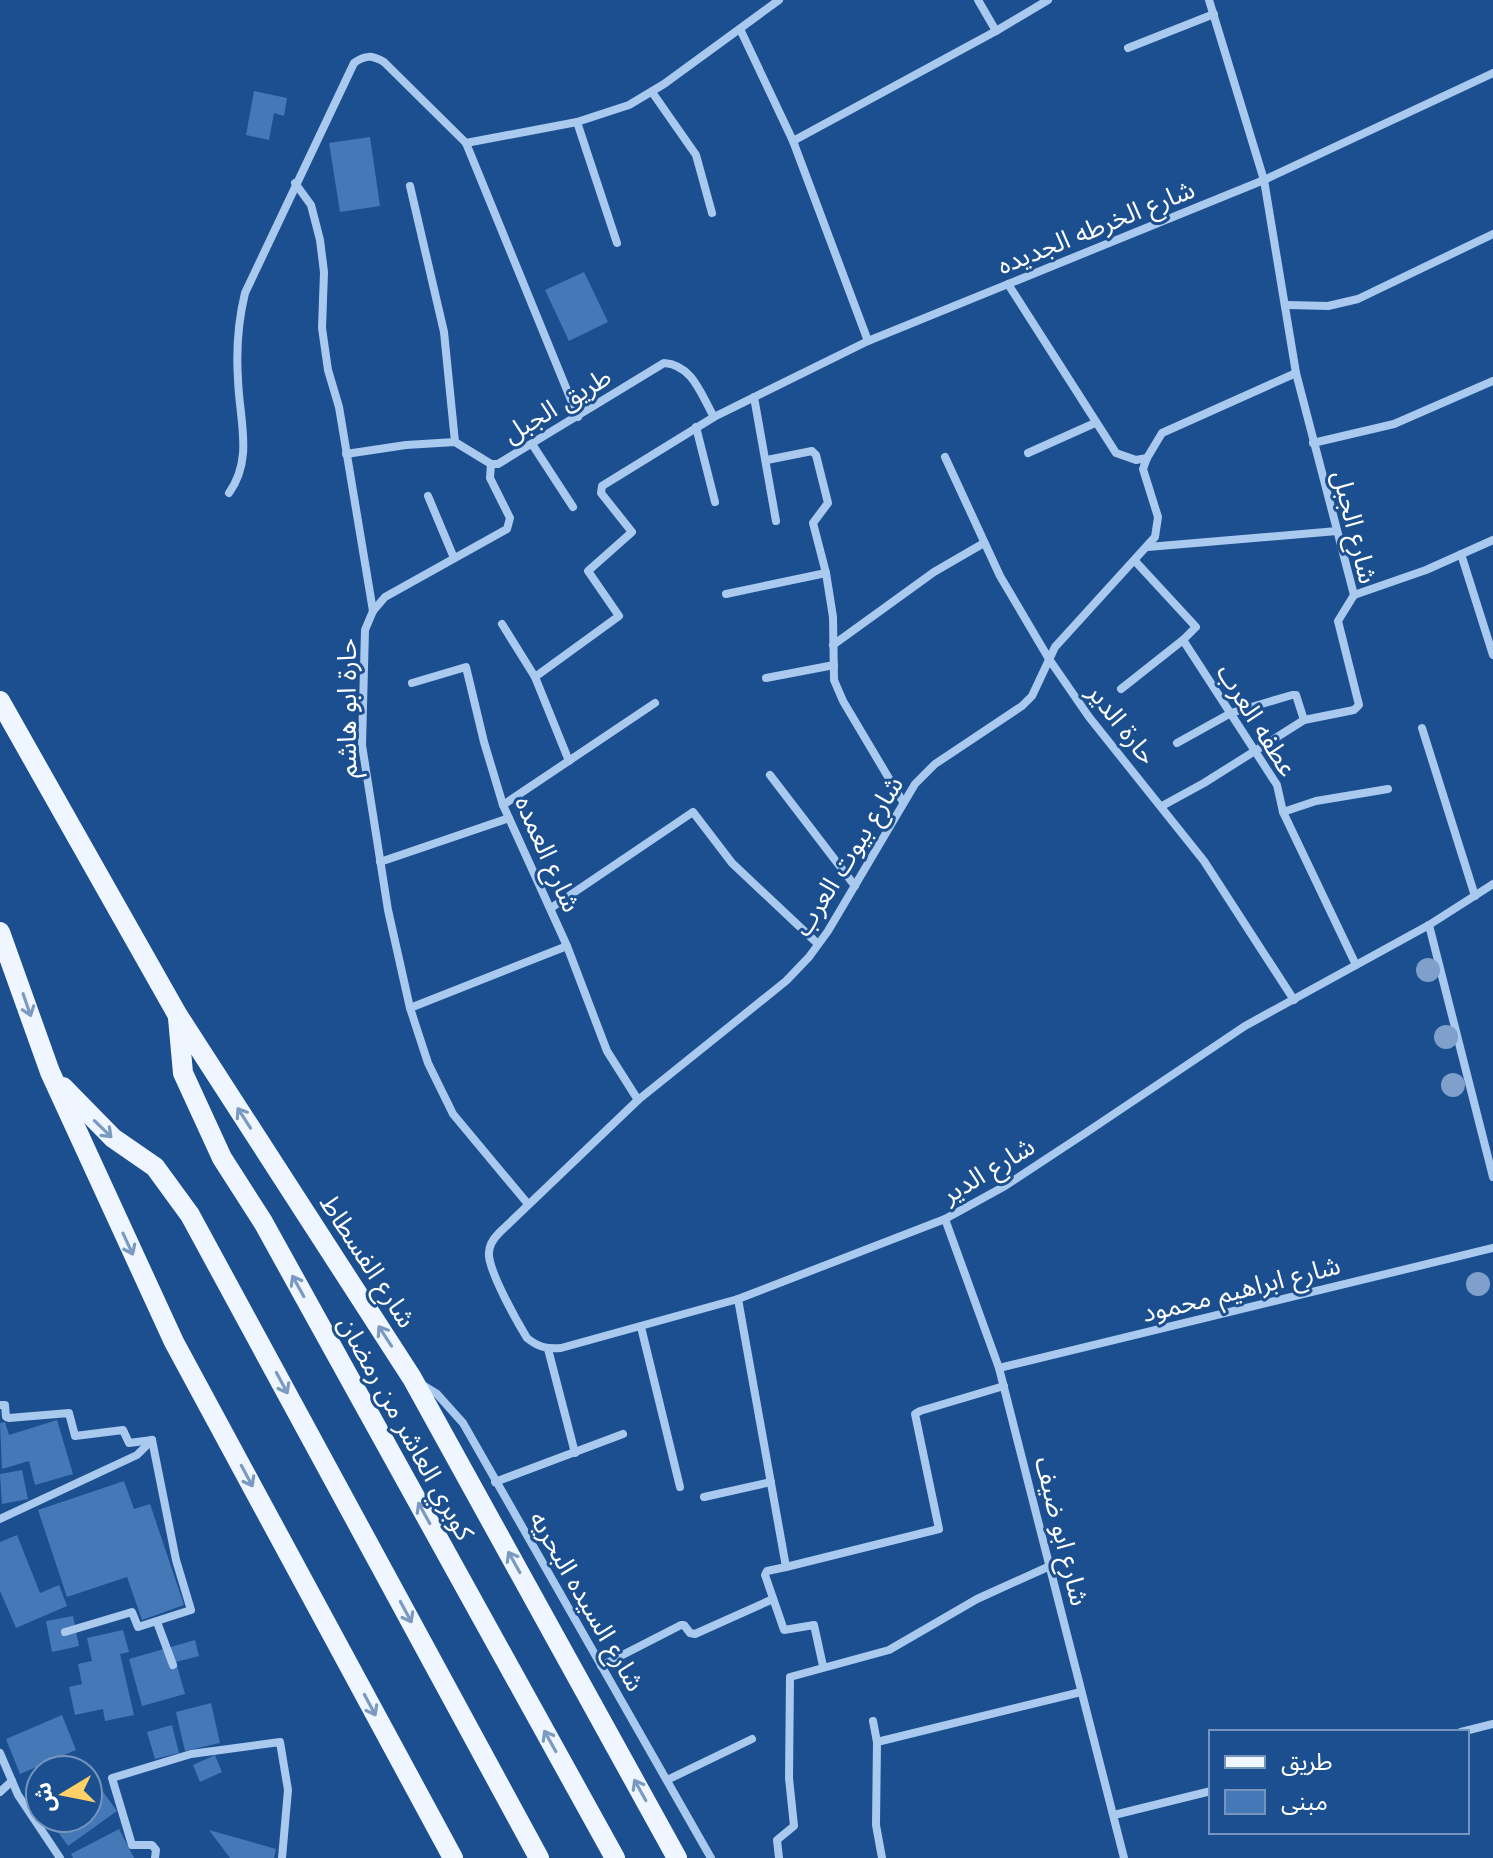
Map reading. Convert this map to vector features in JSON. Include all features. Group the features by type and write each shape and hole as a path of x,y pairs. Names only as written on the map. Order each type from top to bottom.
{"main road":[{"name":"شارع الفسطاط","path":"0,701 177,1014 412,1378 677,1858"},
{"path":"0,932 50,1072 174,1342 453,1858"},
{"name":"كوبري العاشر من رمضان","path":"177,1014 183,1073 222,1158 263,1222 615,1858"},
{"path":"50,1072 113,1138 155,1167 190,1215 539,1858"}],"street":[{"path":"466,143 577,122 629,105 652,92 779,0"},
{"path":"978,0 996,31"},
{"path":"793,141 1048,0"},
{"name":"شارع الجبل","path":"1162,806 1304,720 1357,709 1359,705 1338,621 1354,595 1296,373 1264,180 1209,0"},
{"path":"1128,48 1214,14"},
{"path":"740,29 793,141 868,341"},
{"path":"229,493 243,469 245,455 238,379 238,324 251,279 354,63 363,56 375,56 384,62 466,143 578,417"},
{"name":"شارع الخرطه الجديده","path":"535,677 619,616 588,571 632,532 601,493 602,486 714,417 868,341 1264,180 1493,73"},
{"path":"652,92 696,155 712,213"},
{"path":"577,122 617,243"},
{"name":"حارة ابو هاشم","path":"295,183 311,205 320,240 324,272 322,328 328,370 339,407 373,611 365,630 363,651 362,745 380,862 410,1008 428,1063 453,1114 528,1204"},
{"path":"346,454 455,442 444,332 410,186"},
{"path":"1287,305 1342,304 1493,234"},
{"path":"1008,284 1116,453 1136,460 1147,458"},
{"name":"طريق الجبل","path":"455,442 491,464 498,464 664,363 682,366 689,373 714,417"},
{"path":"1148,547 1155,537 1158,517 1143,469 1162,433 1296,373"},
{"path":"1313,443 1394,424 1493,381"},
{"path":"754,397 776,521"},
{"path":"1028,453 1095,423"},
{"path":"696,427 715,502"},
{"path":"532,444 573,507"},
{"path":"767,460 815,452 828,503 813,523 833,617 834,680 843,701 903,802"},
{"name":"حارة الدير","path":"945,457 1000,576 1049,659 1089,717 1204,861 1294,1000"},
{"path":"373,611 385,597 507,529 511,523 509,512 490,478 491,464"},
{"path":"428,496 454,558"},
{"path":"1148,547 1337,531"},
{"path":"1354,595 1426,570 1493,540"},
{"path":"833,645 934,572 984,543"},
{"name":"شارع بيوت العرب","path":"548,1349 527,1338 493,1269 489,1255 493,1239 638,1100 786,981 818,944 903,802 935,764 1022,706 1032,696 1055,647 1148,547"},
{"path":"1461,554 1493,655"},
{"path":"1121,689 1196,627 1135,561"},
{"path":"726,594 826,573"},
{"path":"502,624 535,677 569,761"},
{"name":"عطفه العرب","path":"1183,640 1277,785 1283,812 1356,965"},
{"path":"766,678 834,665"},
{"name":"شارع العمده","path":"412,683 466,667 503,805 551,908 607,1051 638,1100"},
{"path":"1177,743 1231,713 1296,695 1304,720"},
{"path":"503,805 655,703"},
{"path":"1422,728 1475,896"},
{"path":"770,775 855,886"},
{"path":"1283,812 1316,801 1388,789"},
{"path":"551,908 693,812 732,863 818,944"},
{"path":"380,862 509,818"},
{"name":"شارع الدير","path":"548,1349 738,1299 945,1219 1005,1186 1245,1026 1429,925 1493,884"},
{"path":"1429,925 1493,1177"},
{"path":"410,1008 567,946"},
{"name":"شارع ابو ضيف","path":"945,1219 999,1368 1124,1858"},
{"name":"شارع ابراهيم محمود","path":"999,1368 1493,1248"},
{"path":"738,1299 786,1567"},
{"path":"641,1327 680,1487"},
{"path":"548,1349 575,1453"},
{"name":"شارع السيده البحريه","path":"412,1378 437,1394 463,1423 711,1858"},
{"path":"823,1666 814,1625 784,1630 765,1573 939,1529 915,1414 1004,1386"},
{"path":"0,1405 5,1405 6,1417 9,1418 69,1413 75,1436 123,1430 129,1443 152,1440"},
{"path":"495,1482 623,1434"},
{"path":"0,1519 137,1455 152,1440"},
{"path":"65,1632 132,1612 138,1627 191,1610 176,1560 152,1440"},
{"path":"704,1497 771,1482"},
{"path":"779,1858 777,1840 794,1826 789,1778 790,1677 889,1650 977,1599 1050,1566"},
{"path":"601,1666 681,1625 695,1634 773,1599"},
{"path":"157,1622 173,1665"},
{"path":"877,1742 1081,1692"},
{"path":"873,1721 877,1742 876,1825 882,1858"},
{"path":"1469,1730 1493,1724"},
{"path":"667,1780 752,1739"},
{"path":"155,1858 156,1850 152,1845 132,1845 112,1778 191,1754 280,1742 288,1790 282,1858"},
{"path":"0,1753 18,1795 60,1858"},
{"path":"0,1792 12,1781"},
{"path":"1114,1815 1209,1791"}],"building":[{"path":"254,91 287,98 284,116 274,113 269,140 246,135"},
{"path":"370,137 380,206 340,212 329,143"},
{"path":"584,272 608,322 569,341 545,290"},
{"path":"57,1420 73,1474 35,1485 29,1461 2,1469 0,1423 5,1422 9,1435"},
{"path":"22,1470 28,1499 2,1504 0,1474"},
{"path":"124,1481 134,1509 150,1504 184,1605 142,1620 127,1577 67,1597 38,1510"},
{"path":"17,1535 40,1593 59,1585 67,1606 16,1628 0,1591 0,1542"},
{"path":"73,1616 79,1646 52,1652 46,1621"},
{"path":"123,1630 129,1652 120,1654 134,1715 105,1721 103,1709 75,1715 69,1687 82,1684 78,1664 92,1661 87,1638"},
{"path":"195,1640 199,1656 176,1662 185,1694 142,1706 129,1659"},
{"path":"211,1703 220,1743 185,1751 176,1712"},
{"path":"62,1715 76,1750 67,1754 24,1754 24,1772 20,1774 6,1739"},
{"path":"172,1725 179,1753 155,1759 147,1732"},
{"path":"215,1755 222,1772 200,1782 193,1765"},
{"path":"104,1793 117,1811 104,1820"},
{"path":"119,1829 134,1858 73,1858 71,1854"},
{"path":"209,1830 276,1849 274,1858 230,1858"},
{"path":"59,1834 85,1834 68,1846"}]}
